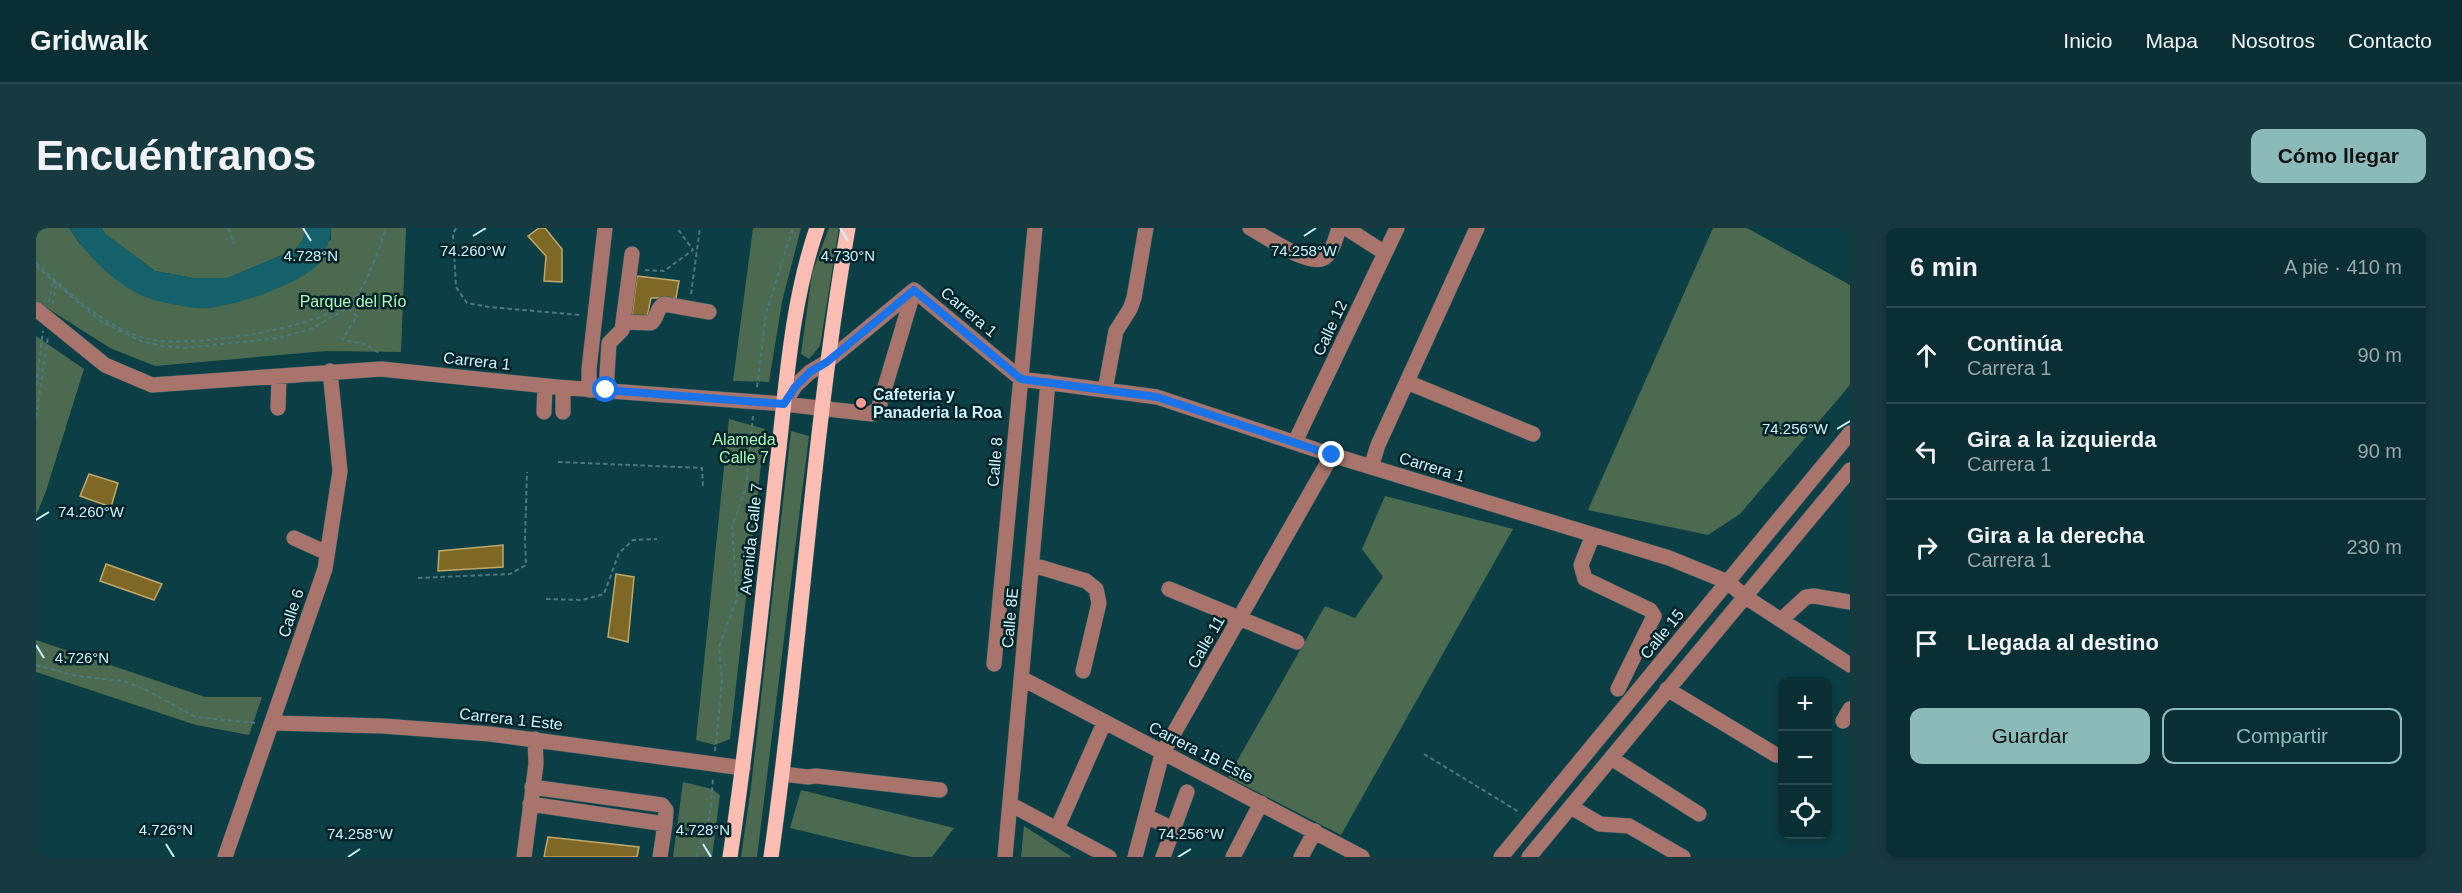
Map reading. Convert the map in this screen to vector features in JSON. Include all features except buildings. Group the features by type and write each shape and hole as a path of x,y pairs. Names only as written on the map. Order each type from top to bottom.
{"main road":[{"name":"Avenida Calle 7","path":"730,857 743,768 784,404 799,298 808,254 817,228"},
{"path":"771,857 783,774 827,362 848,228"}],"street":[{"path":"589,390 605,228"},
{"name":"Calle 8","path":"994,664 1035,228"},
{"path":"1105,390 1116,332 1134,298 1146,228"},
{"path":"1250,228 1294,253 1317,260 1322,259 1330,251 1339,228"},
{"path":"1346,228 1385,253"},
{"name":"Calle 12","path":"1295,442 1397,228"},
{"path":"1371,467 1378,445 1477,228"},
{"path":"606,390 609,343 620,334 631,262"},
{"path":"784,404 872,414 877,411 914,290"},
{"name":"Carrera 1","path":"36,309 105,365 152,385 381,369 563,388 784,404 795,387 810,372 827,362 914,290 1021,379 1157,397 1332,455 1669,558 1728,582 1744,596 1850,665"},
{"path":"623,322 651,323 655,320 660,306 664,304 709,312"},
{"name":"Calle 6","path":"225,857 325,568 340,471 330,371"},
{"path":"278,408 279,377"},
{"name":"Calle 8E","path":"1005,857 1023,679 1048,382"},
{"path":"1407,382 1533,434"},
{"path":"544,386 544,412"},
{"path":"563,388 563,412"},
{"name":"Calle 15","path":"1501,857 1850,433"},
{"name":"Calle 11","path":"1135,857 1162,754 1332,455"},
{"path":"1529,857 1850,470"},
{"path":"1593,535 1581,565 1585,579 1650,610 1654,616 1618,689"},
{"path":"294,538 327,553"},
{"path":"1033,565 1086,580 1096,590 1100,603 1083,671"},
{"path":"1169,589 1297,642"},
{"path":"1781,620 1806,597 1814,596 1850,602"},
{"name":"Carrera 1B Este","path":"1023,679 1362,857"},
{"path":"1667,689 1776,754"},
{"name":"Carrera 1 Este","path":"273,723 383,726 535,739 743,768"},
{"path":"1057,829 1104,723"},
{"path":"1612,723 1628,737"},
{"path":"524,857 536,764 535,739"},
{"path":"1611,758 1699,814"},
{"path":"783,774 940,790"},
{"path":"532,787 662,805 666,810 660,857"},
{"path":"1164,857 1187,792"},
{"path":"1233,857 1261,803"},
{"path":"530,804 665,824"},
{"path":"1010,804 1109,857"},
{"path":"1570,807 1600,824 1629,826 1683,857"},
{"path":"1146,816 1173,830"},
{"path":"1300,857 1315,831"}],"path":[{"path":"228,228 234,244"},
{"path":"57,284 104,320 145,339 176,340 245,336 285,329 317,320 355,298 378,253 386,228"},
{"path":"456,228 453,234 456,286 467,303 595,316"},
{"path":"631,262 664,271 693,250 677,228"},
{"path":"689,308 700,228"},
{"path":"757,382 766,313 793,228"},
{"path":"36,265 100,321 120,332 162,346 186,348 278,338 310,329 347,308 357,316 342,340 365,344 381,352 381,369"},
{"path":"36,417 57,284"},
{"path":"715,745 723,681 719,647 737,598 732,527 746,488 754,410"},
{"path":"558,462 702,468 702,488"},
{"path":"418,578 510,574 526,565 527,472"},
{"path":"546,599 582,600 604,594 619,553 633,540 657,539"},
{"path":"36,665 77,676 123,681 142,688 196,717 273,723"},
{"path":"1424,754 1532,820"},
{"path":"696,857 710,815 714,772"}],"green space":[{"name":"Parque del Río","path":"36,228 69,228 80,244 168,302 331,240 331,228 406,228 401,352 326,351 155,366 110,348 36,301"},
{"path":"102,228 306,228 303,239 296,249 228,278 193,278 155,271 105,234"},
{"name":"Alameda Calle 7","path":"753,228 801,228 782,302 769,382 733,381"},
{"path":"829,228 839,228 820,346 809,359 801,354 812,273"},
{"path":"1713,228 1747,228 1850,285 1850,385 1740,514 1708,535 1588,510"},
{"path":"36,336 84,369 36,516"},
{"name":"Alameda Calle 7","path":"729,419 765,429 730,739 715,745 696,740"},
{"path":"791,431 809,436 757,857 741,857 751,787"},
{"path":"1385,496 1513,529 1341,835 1228,777 1325,606 1355,618 1383,577 1362,549"},
{"path":"36,640 205,697 262,697 249,735 196,725 36,672"},
{"path":"683,782 712,789 720,795 712,857 673,857"},
{"path":"801,790 954,828 932,857 912,857 790,828"},
{"path":"1024,826 1072,857 1021,857"}],"water":[{"path":"69,228 102,228 105,234 155,271 193,278 228,278 296,249 303,239 306,228 331,228 331,233 324,256 313,269 303,276 250,298 223,306 203,308 157,301 132,290 101,267"}],"place":[{"name":"Cafeteria y Panaderia la Roa","path":"861,403"}],"route":[{"path":"606,390 784,404 795,387 810,372 827,362 914,290 1021,379 1157,397 1332,455"}]}
